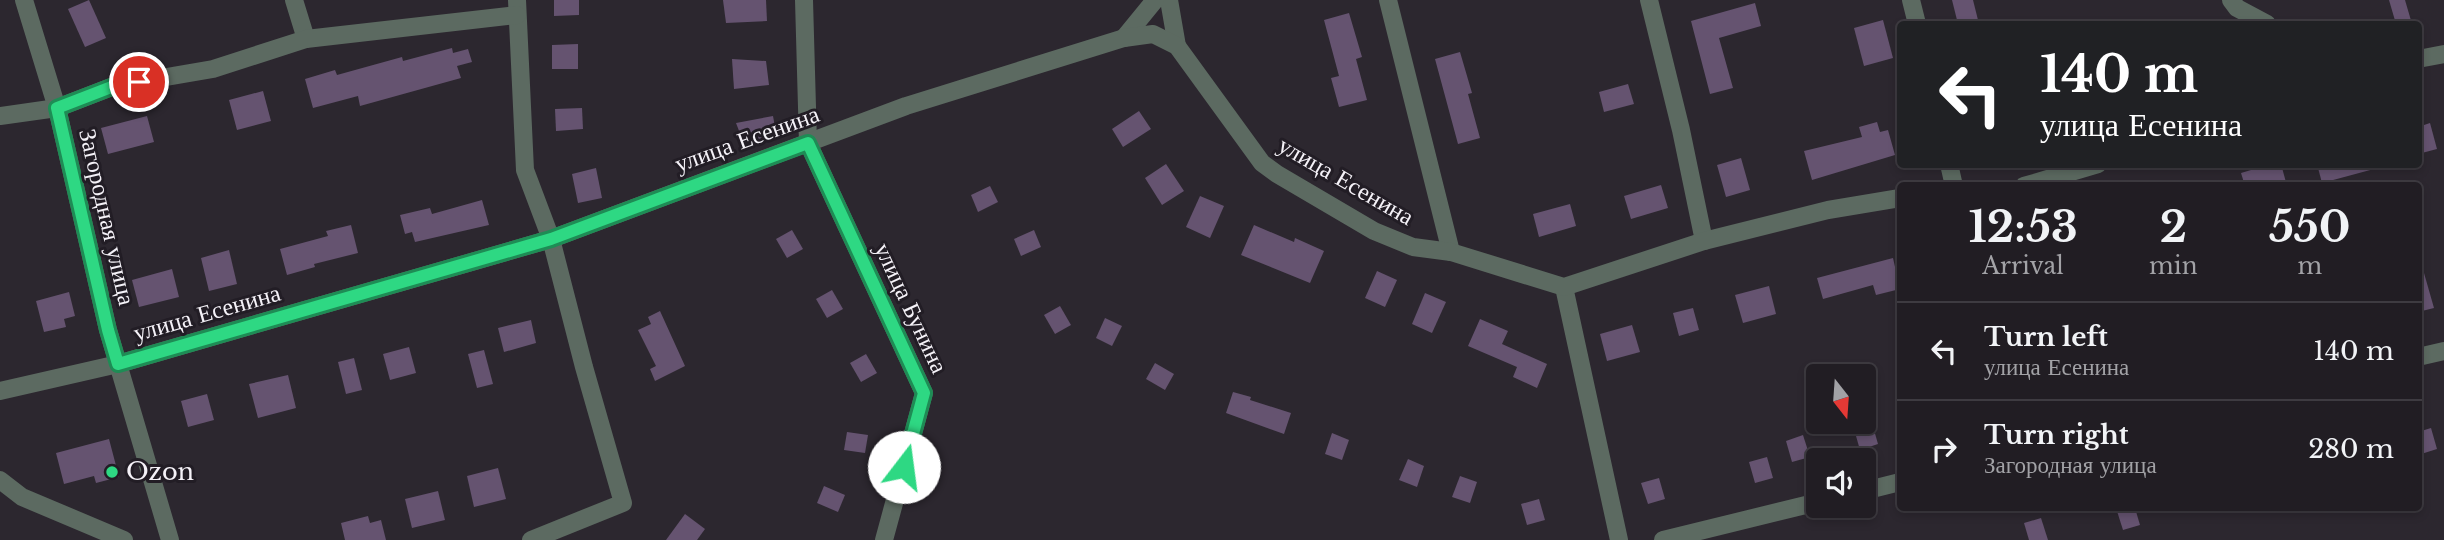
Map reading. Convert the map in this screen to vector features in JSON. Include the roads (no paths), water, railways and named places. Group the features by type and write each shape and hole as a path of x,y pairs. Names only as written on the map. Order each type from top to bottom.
{"street":[{"name":"Загородная улица","path":"24,0 57,108 118,364"},
{"path":"295,0 306,39"},
{"path":"804,0 808,143"},
{"path":"1124,38 1155,0"},
{"path":"1169,0 1177,46"},
{"path":"1388,0 1451,252"},
{"path":"1649,0 1681,130 1704,241"},
{"path":"1911,0 1916,21"},
{"path":"2231,0 2237,8 2261,21"},
{"path":"0,116 57,108 114,86 213,69 306,39 517,7 525,170 551,239 584,368 623,503 531,540"},
{"name":"улица Есенина","path":"0,391 118,364 551,239 906,106 1124,38 1153,34 1177,46 1262,163 1374,231 1413,247 1451,252 1564,286"},
{"path":"2422,59 2444,54"},
{"name":"улица Бунина","path":"808,143 924,393 884,540"},
{"path":"2037,182 2085,168"},
{"path":"1619,540 1564,286 1704,241 1828,210 1897,198"},
{"path":"2422,356 2444,351"},
{"name":"улица Есенина","path":"118,364 170,540"},
{"path":"0,480 22,497 124,540"},
{"path":"1876,488 1897,483"},
{"path":"1663,540 1806,505"}],"place":[{"name":"Ozon","path":"112,472"}]}
